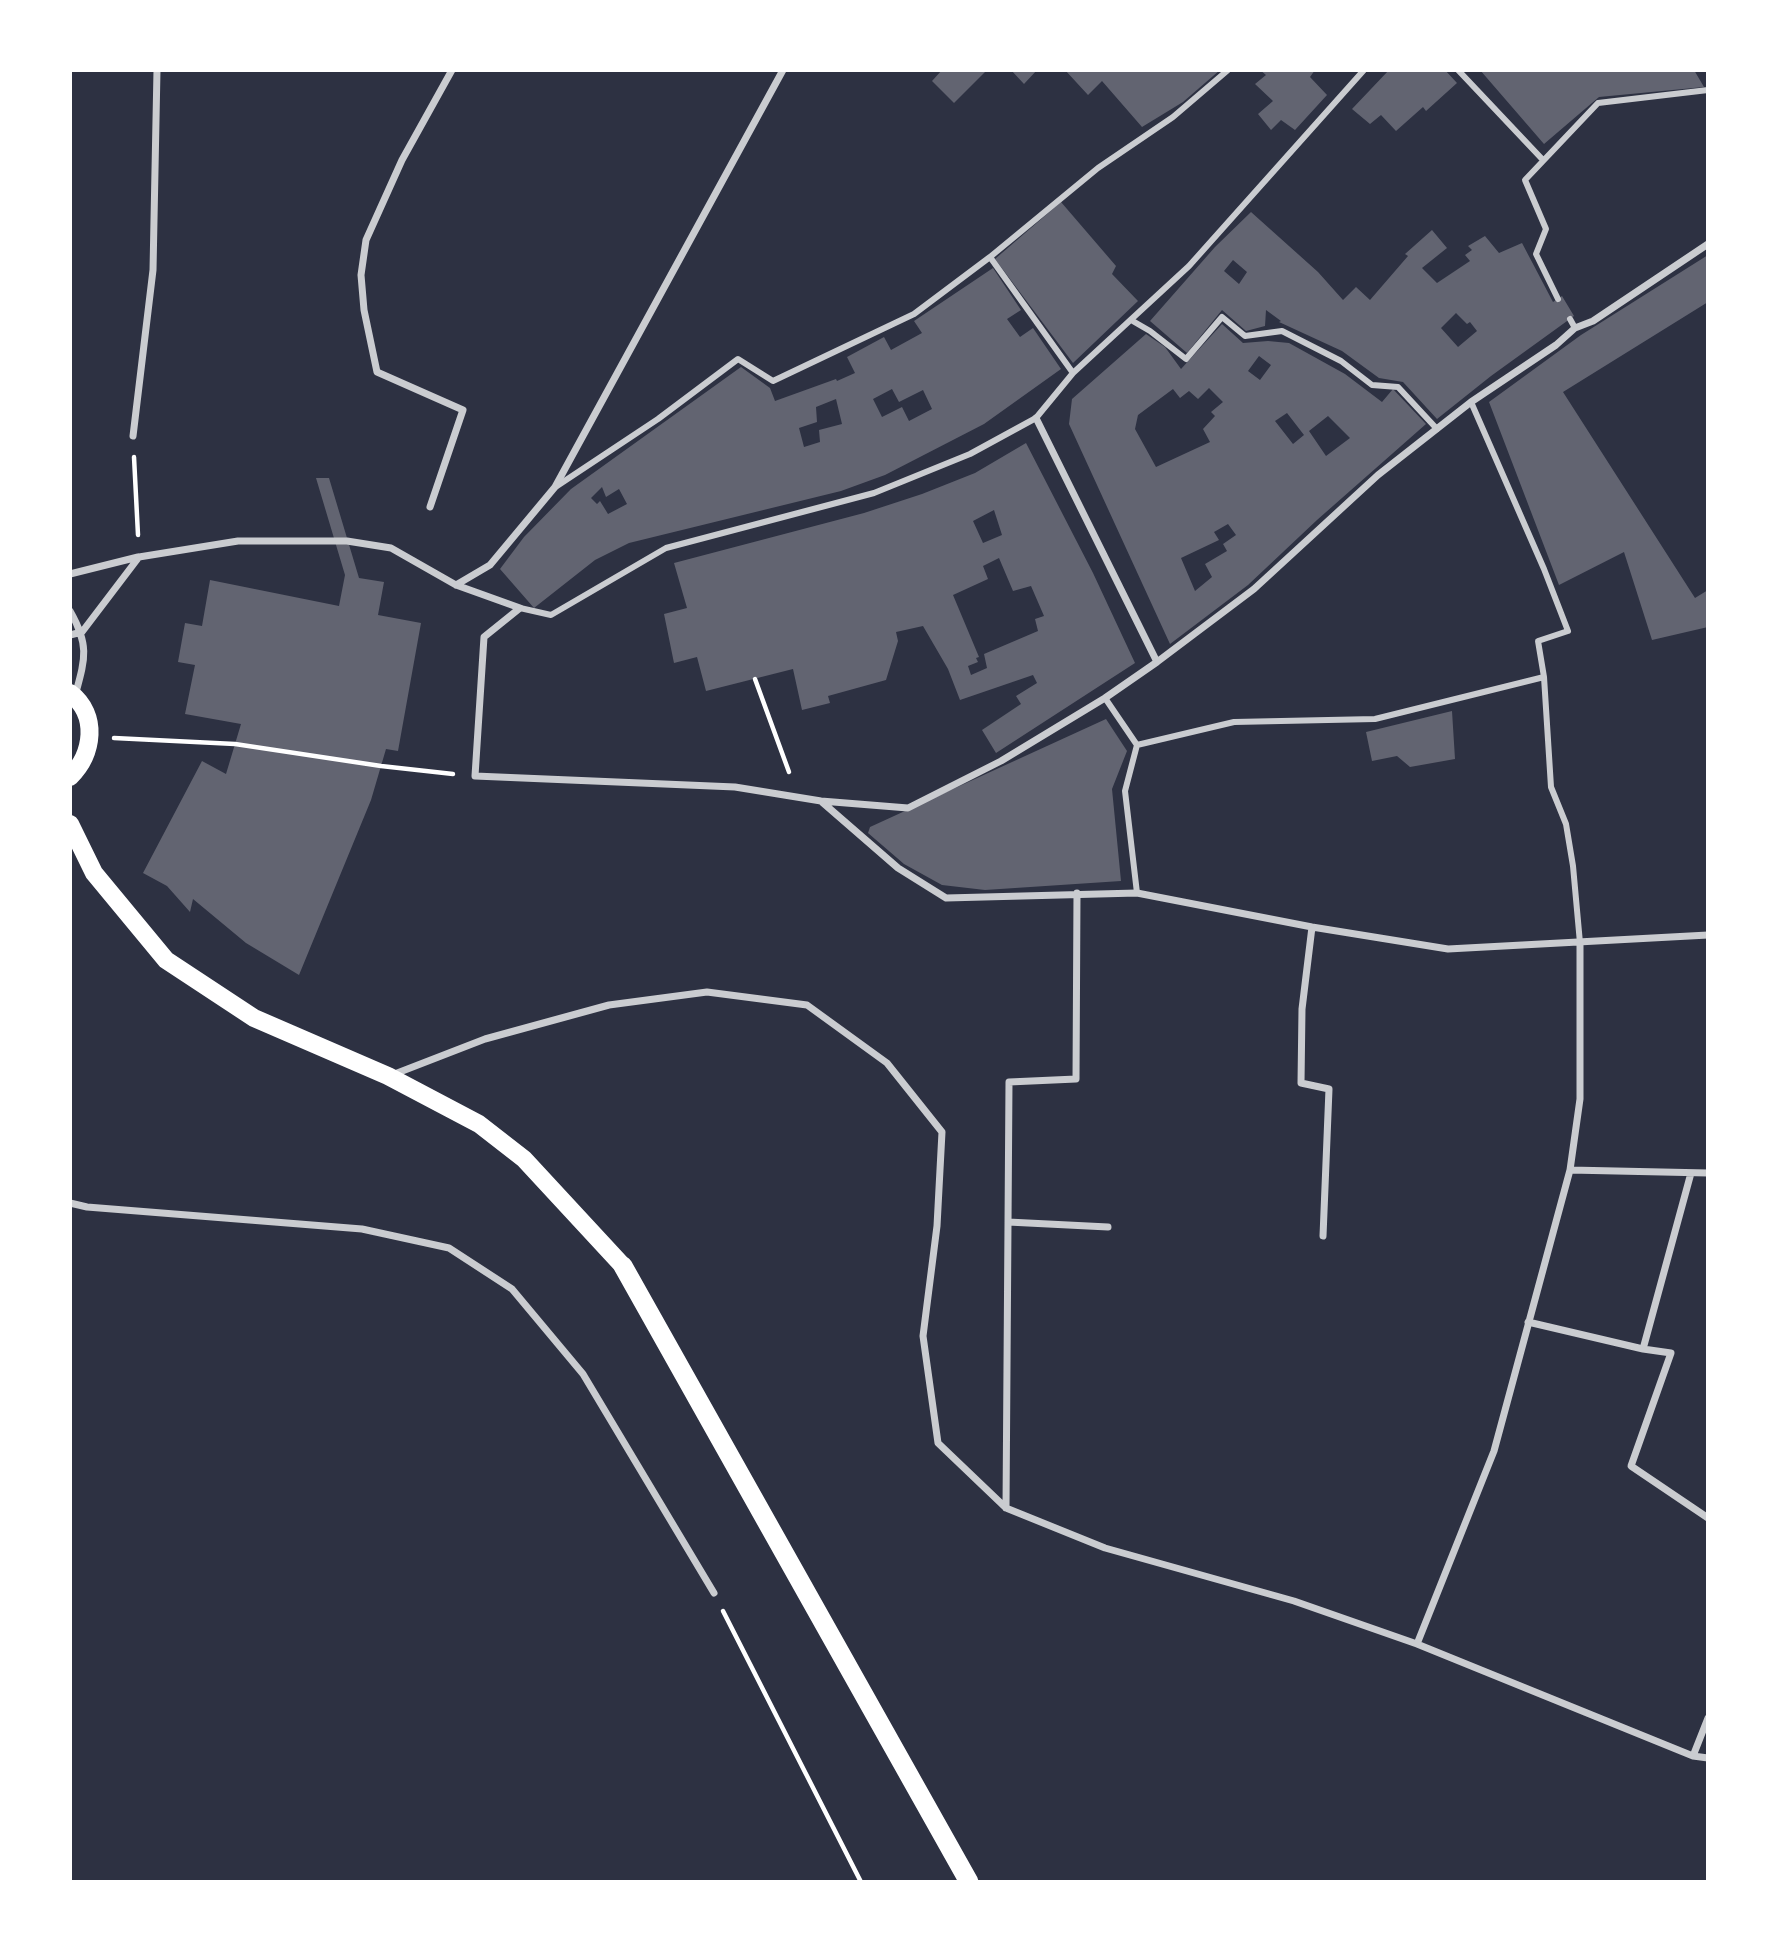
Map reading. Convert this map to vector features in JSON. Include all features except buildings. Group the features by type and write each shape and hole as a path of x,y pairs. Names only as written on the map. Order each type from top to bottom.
{"highway":[{"path":"623,1266 969,1882"}],"main road":[{"path":"70,777 79,768 87,753 90,736 89,722 83,708 72,695"},
{"path":"70,824 94,873 166,960 254,1018 388,1076 479,1124 524,1159 623,1266"}],"street":[{"path":"133,436 153,270 158,70"},
{"path":"430,507 463,410 377,372 364,310 361,275 366,240 402,160 452,70"},
{"path":"456,585 490,565 555,487 783,70"},
{"path":"555,487 658,419 738,359 773,381 914,314 990,257 1098,167 1173,117 1228,70"},
{"path":"70,574 139,557 238,541 334,540 391,548 456,585 520,608 551,615 666,548 874,494 970,454 1036,418 1073,373 1189,266 1364,70"},
{"path":"1458,70 1543,160"},
{"path":"1558,299 1536,254 1546,229 1525,180 1598,103 1708,90"},
{"path":"520,608 484,637 475,776 736,787 821,801 908,808 1002,761 1105,698 1157,662 1254,589 1378,475 1471,402 1556,345 1575,328 1593,320 1708,244"},
{"path":"990,257 1073,373"},
{"path":"1131,320 1186,359 1222,317 1245,336 1282,331 1341,360 1371,385 1398,387 1437,429"},
{"path":"1570,319 1575,328"},
{"path":"1417,1644 1494,1451 1570,1170 1580,1098 1580,943 1573,866 1566,824 1550,787 1544,677 1538,641 1568,631 1471,402"},
{"path":"1036,418 1157,662"},
{"path":"70,635 82,632 139,557"},
{"path":"70,611 82,632 85,662 72,695"},
{"path":"1138,745 1234,722 1375,719 1544,677"},
{"path":"1105,698 1138,745"},
{"path":"1138,745 1125,792 1138,893"},
{"path":"821,801 898,868 946,898 1138,893 1312,927 1448,949 1708,935"},
{"path":"1006,1508 1009,1082 1076,1079 1077,893"},
{"path":"1312,927 1302,1009 1301,1083 1329,1089 1323,1236"},
{"path":"388,1076 485,1039 609,1005 707,992 807,1005 887,1063 942,1132 937,1226 923,1336 938,1443 1006,1508 1105,1548 1294,1601 1417,1644 1693,1756 1708,1758"},
{"path":"1570,1170 1708,1173"},
{"path":"1643,1349 1691,1173"},
{"path":"70,1203 87,1207 362,1229 449,1248 512,1289 583,1374 714,1592"},
{"path":"1008,1222 1108,1227"},
{"path":"1528,1322 1671,1353 1631,1466 1708,1518"},
{"path":"1693,1756 1708,1718"}],"path":[{"path":"133,436 139,557"},
{"path":"755,679 798,796"},
{"path":"90,736 235,744 393,768 475,776"},
{"path":"714,1592 861,1882"}]}
